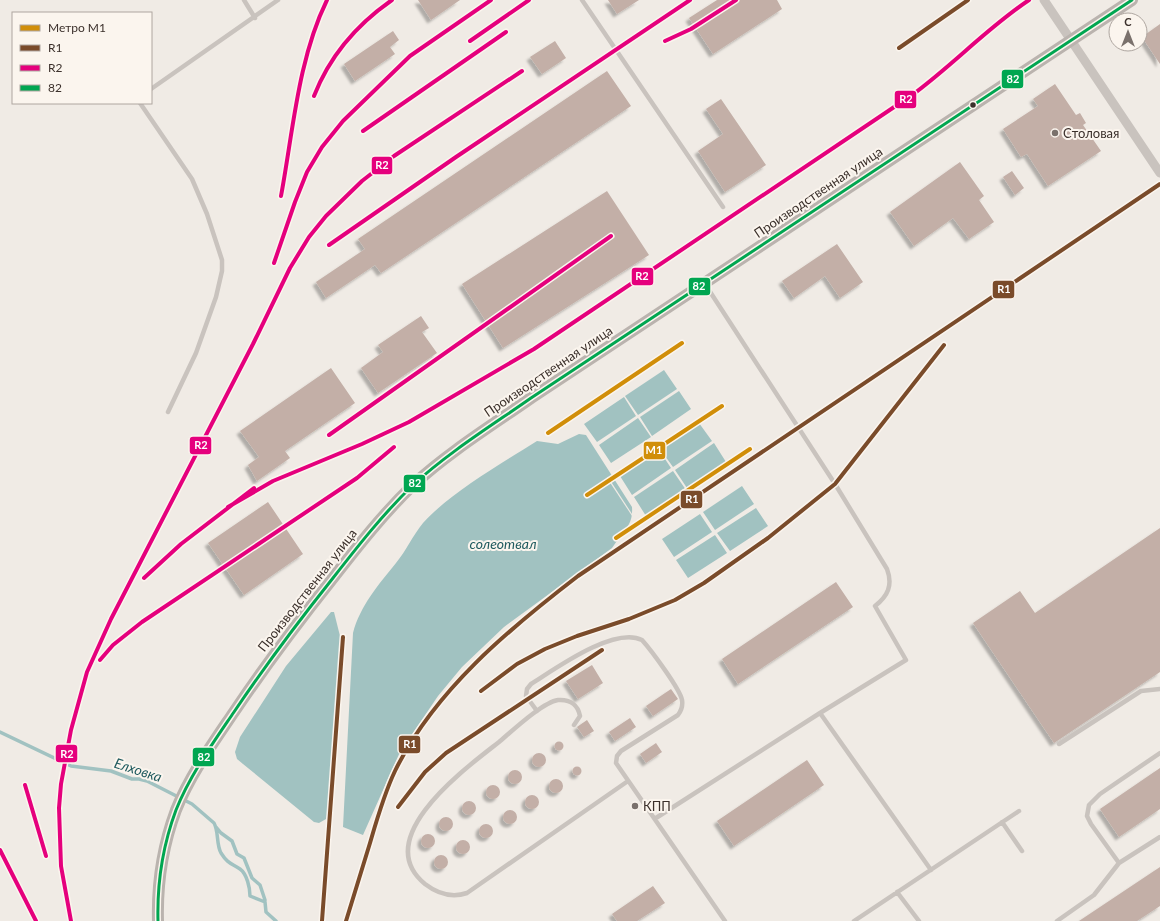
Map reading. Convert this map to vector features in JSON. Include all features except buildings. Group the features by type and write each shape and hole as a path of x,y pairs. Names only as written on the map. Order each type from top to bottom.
{"main road":[{"name":"Производственная улица","path":"158,921 158,899 164,852 176,811 188,787 220,734 262,670 362,541 387,512 414,485 449,456 486,429 1132,0"}],"street":[{"path":"1044,0 1160,173"}],"lane":[{"path":"244,0 255,18"},
{"path":"152,88 255,18 278,0"},
{"path":"582,0 723,208"},
{"path":"141,104 192,179 207,214 222,260 222,271 216,297 196,353 168,412"},
{"path":"656,818 906,660 875,606 888,592 890,577 887,569 835,484 705,284"},
{"path":"537,712 526,696 526,689 531,684 594,645 629,638 642,640 678,691 682,701 682,706 678,715 619,754 616,763 656,818 725,921"},
{"path":"1059,744 1140,691 1160,689"},
{"path":"574,725 580,716 578,709 571,702 555,701 537,712 446,786 422,815 410,842 408,858 414,873 428,886 445,895 454,896 467,892 628,781"},
{"path":"820,713 931,870"},
{"path":"1119,863 1091,824 1087,816 1089,805 1100,794 1160,753"},
{"path":"854,921 1019,811"},
{"path":"1002,822 1022,851"},
{"path":"1057,921 1094,895 1119,863 1160,837"},
{"path":"897,892 919,921"}],"water":[{"path":"664,370 677,389 638,415 625,396"},
{"path":"679,391 691,409 652,436 640,417"},
{"path":"624,397 636,416 597,442 584,424"},
{"path":"638,418 651,437 611,463 599,445"},
{"path":"699,423 712,441 673,467 660,449"},
{"name":"солеотвал","path":"579,434 586,435 632,507 632,516 628,527 612,548 504,627 462,667 438,696 400,752 363,835 343,827 353,633 365,605 400,558 423,523 447,501 477,479 537,441 558,444"},
{"path":"714,443 726,462 687,488 675,470"},
{"path":"659,450 671,468 632,495 620,476"},
{"path":"673,471 686,490 646,516 634,497"},
{"path":"742,486 754,504 715,530 703,512"},
{"path":"756,508 768,526 730,551 717,533"},
{"path":"700,514 712,532 674,557 662,539"},
{"path":"715,535 727,553 688,578 676,560"},
{"path":"331,612 334,612 341,640 328,812 326,819 319,823 314,822 237,759 235,752 240,737 286,666"}],"pier":[{"path":"608,477 634,517 634,519 607,478"}],"waterway":[{"name":"Елховка","path":"0,732 71,766 111,771 132,779 147,781 192,804 214,823 216,827 218,846 223,857 245,874 248,881 250,896 265,902 266,912 276,921"},
{"path":"216,827 221,833 232,841 237,854 244,858 252,878 260,885 265,900"}],"metro line":[{"name":"M1","path":"548,433 682,343"},
{"name":"M1","path":"587,495 722,406"},
{"name":"M1","path":"616,538 750,449"}],"transit line":[{"name":"R2","path":"281,196 303,71 317,23 327,0"},
{"name":"R2","path":"314,96 320,81 336,54 367,20 392,0"},
{"name":"R2","path":"274,263 307,172 322,147 343,121 410,56 491,0"},
{"name":"R2","path":"470,41 529,0"},
{"name":"R2","path":"329,245 456,157 690,0"},
{"name":"R2","path":"665,41 691,29 736,0"},
{"name":"R1","path":"899,48 968,0"},
{"name":"R2","path":"228,507 273,481 362,444 409,422 534,349 912,95 999,22 1029,0"},
{"name":"82","path":"158,921 160,879 164,851 176,810 195,772 210,747 294,628 371,530 413,485 456,450 531,398 1132,0"},
{"name":"R2","path":"363,131 506,32"},
{"name":"R2","path":"71,921 61,866 59,808 61,784 71,730 87,672 111,619 253,344 290,268 309,237 326,216 362,181 394,156 522,71"},
{"name":"R1","path":"346,921 381,807 395,771 411,742 430,714 475,663 500,640 578,576 1160,184"},
{"name":"R2","path":"329,435 611,236"},
{"name":"R1","path":"481,691 517,664 545,649 577,636 629,619 675,600 704,583 768,538 835,484 944,345"},
{"name":"R2","path":"100,660 113,645 142,622 357,478 394,447"},
{"name":"R2","path":"144,578 181,544 254,488"},
{"name":"R1","path":"322,921 343,637"},
{"name":"R1","path":"398,807 425,772 446,753 602,650"},
{"name":"R2","path":"25,785 46,856"},
{"name":"R2","path":"0,850 36,921"}],"place":[{"name":"Cтоловая","path":"1055,133"},
{"name":"КПП","path":"635,806"}]}
